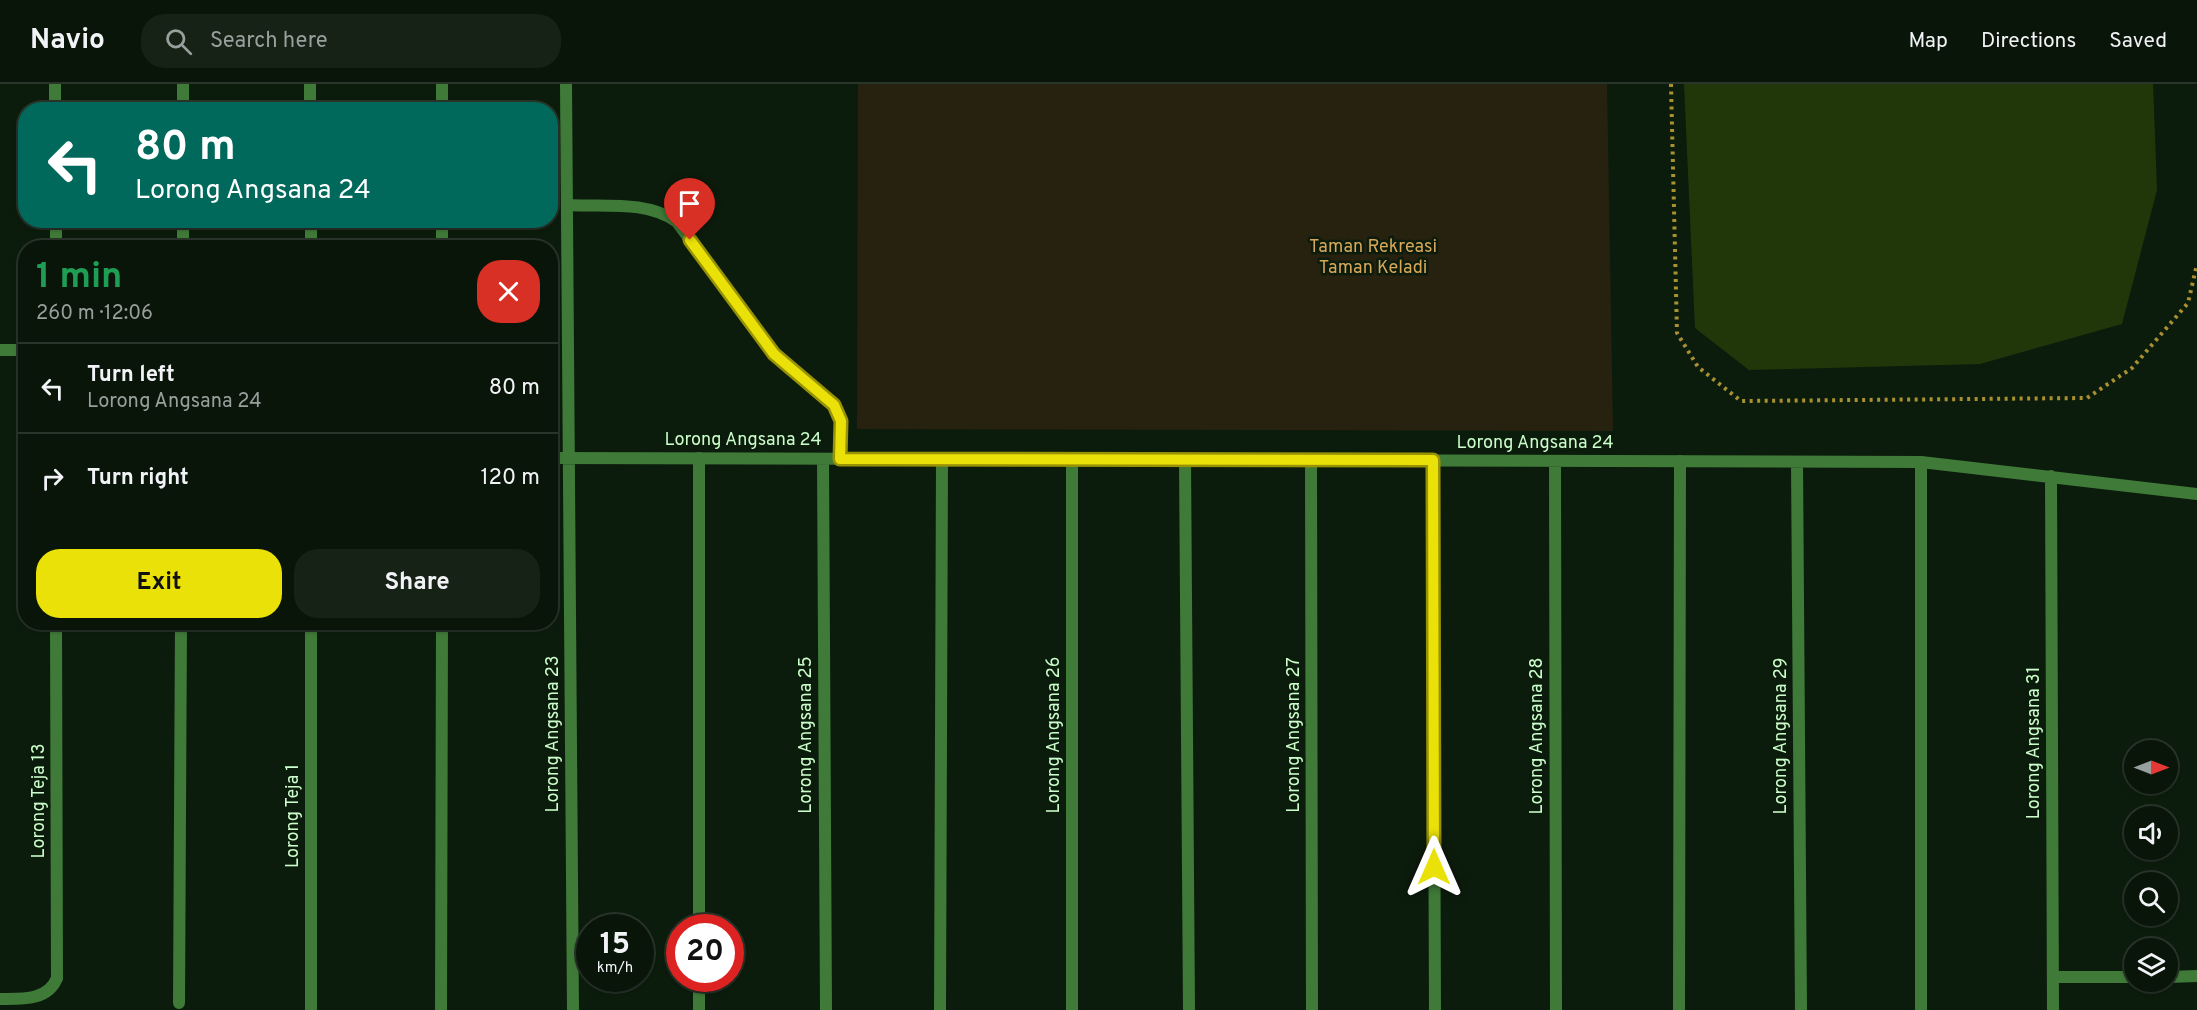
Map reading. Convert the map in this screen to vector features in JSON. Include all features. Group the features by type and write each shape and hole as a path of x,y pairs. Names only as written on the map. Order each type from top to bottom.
{"street":[{"path":"55,84 55,102"},
{"path":"183,84 183,102"},
{"path":"310,84 310,102"},
{"path":"442,84 442,102"},
{"name":"Lorong Angsana 23","path":"566,84 573,1010"},
{"path":"567,206 651,209 664,212 677,222 774,354 834,405 841,421 840,459"},
{"path":"0,350 18,350"},
{"name":"Lorong Angsana 24","path":"558,458 1921,462 2197,494"},
{"path":"699,458 699,914"},
{"name":"Lorong Angsana 25","path":"823,459 826,1010"},
{"path":"940,1010 942,459"},
{"name":"Lorong Angsana 26","path":"1072,459 1072,1010"},
{"path":"1185,460 1189,1010"},
{"name":"Lorong Angsana 27","path":"1311,460 1312,1010"},
{"path":"1433,460 1434,1010"},
{"name":"Lorong Angsana 28","path":"1555,461 1556,1010"},
{"path":"1679,1010 1680,461"},
{"name":"Lorong Angsana 29","path":"1797,462 1801,1010"},
{"path":"1921,462 1921,1010"},
{"name":"Lorong Angsana 31","path":"2050,476 2053,1010"},
{"name":"Lorong Teja 13","path":"0,999 41,995 53,988 57,978 56,630"},
{"path":"179,1003 181,630"},
{"name":"Lorong Teja 1","path":"311,630 311,1010"},
{"path":"441,1010 442,630"},
{"path":"2178,976 2197,976"},
{"path":"2053,977 2124,977"},
{"path":"699,992 699,1010"}],"path":[{"path":"1671,84 1677,333 1698,367 1741,401 2087,398 2132,368 2188,303 2197,264"}],"green space":[{"name":"Taman Rekreasi Taman Keladi","path":"858,84 1607,84 1613,431 857,429"}],"shaded area":[{"path":"1684,84 2153,84 2157,190 2122,324 1980,364 1749,370 1695,328"}],"route":[{"path":"690,240 774,354 834,405 841,421 840,459 1433,460 1434,867"}]}
